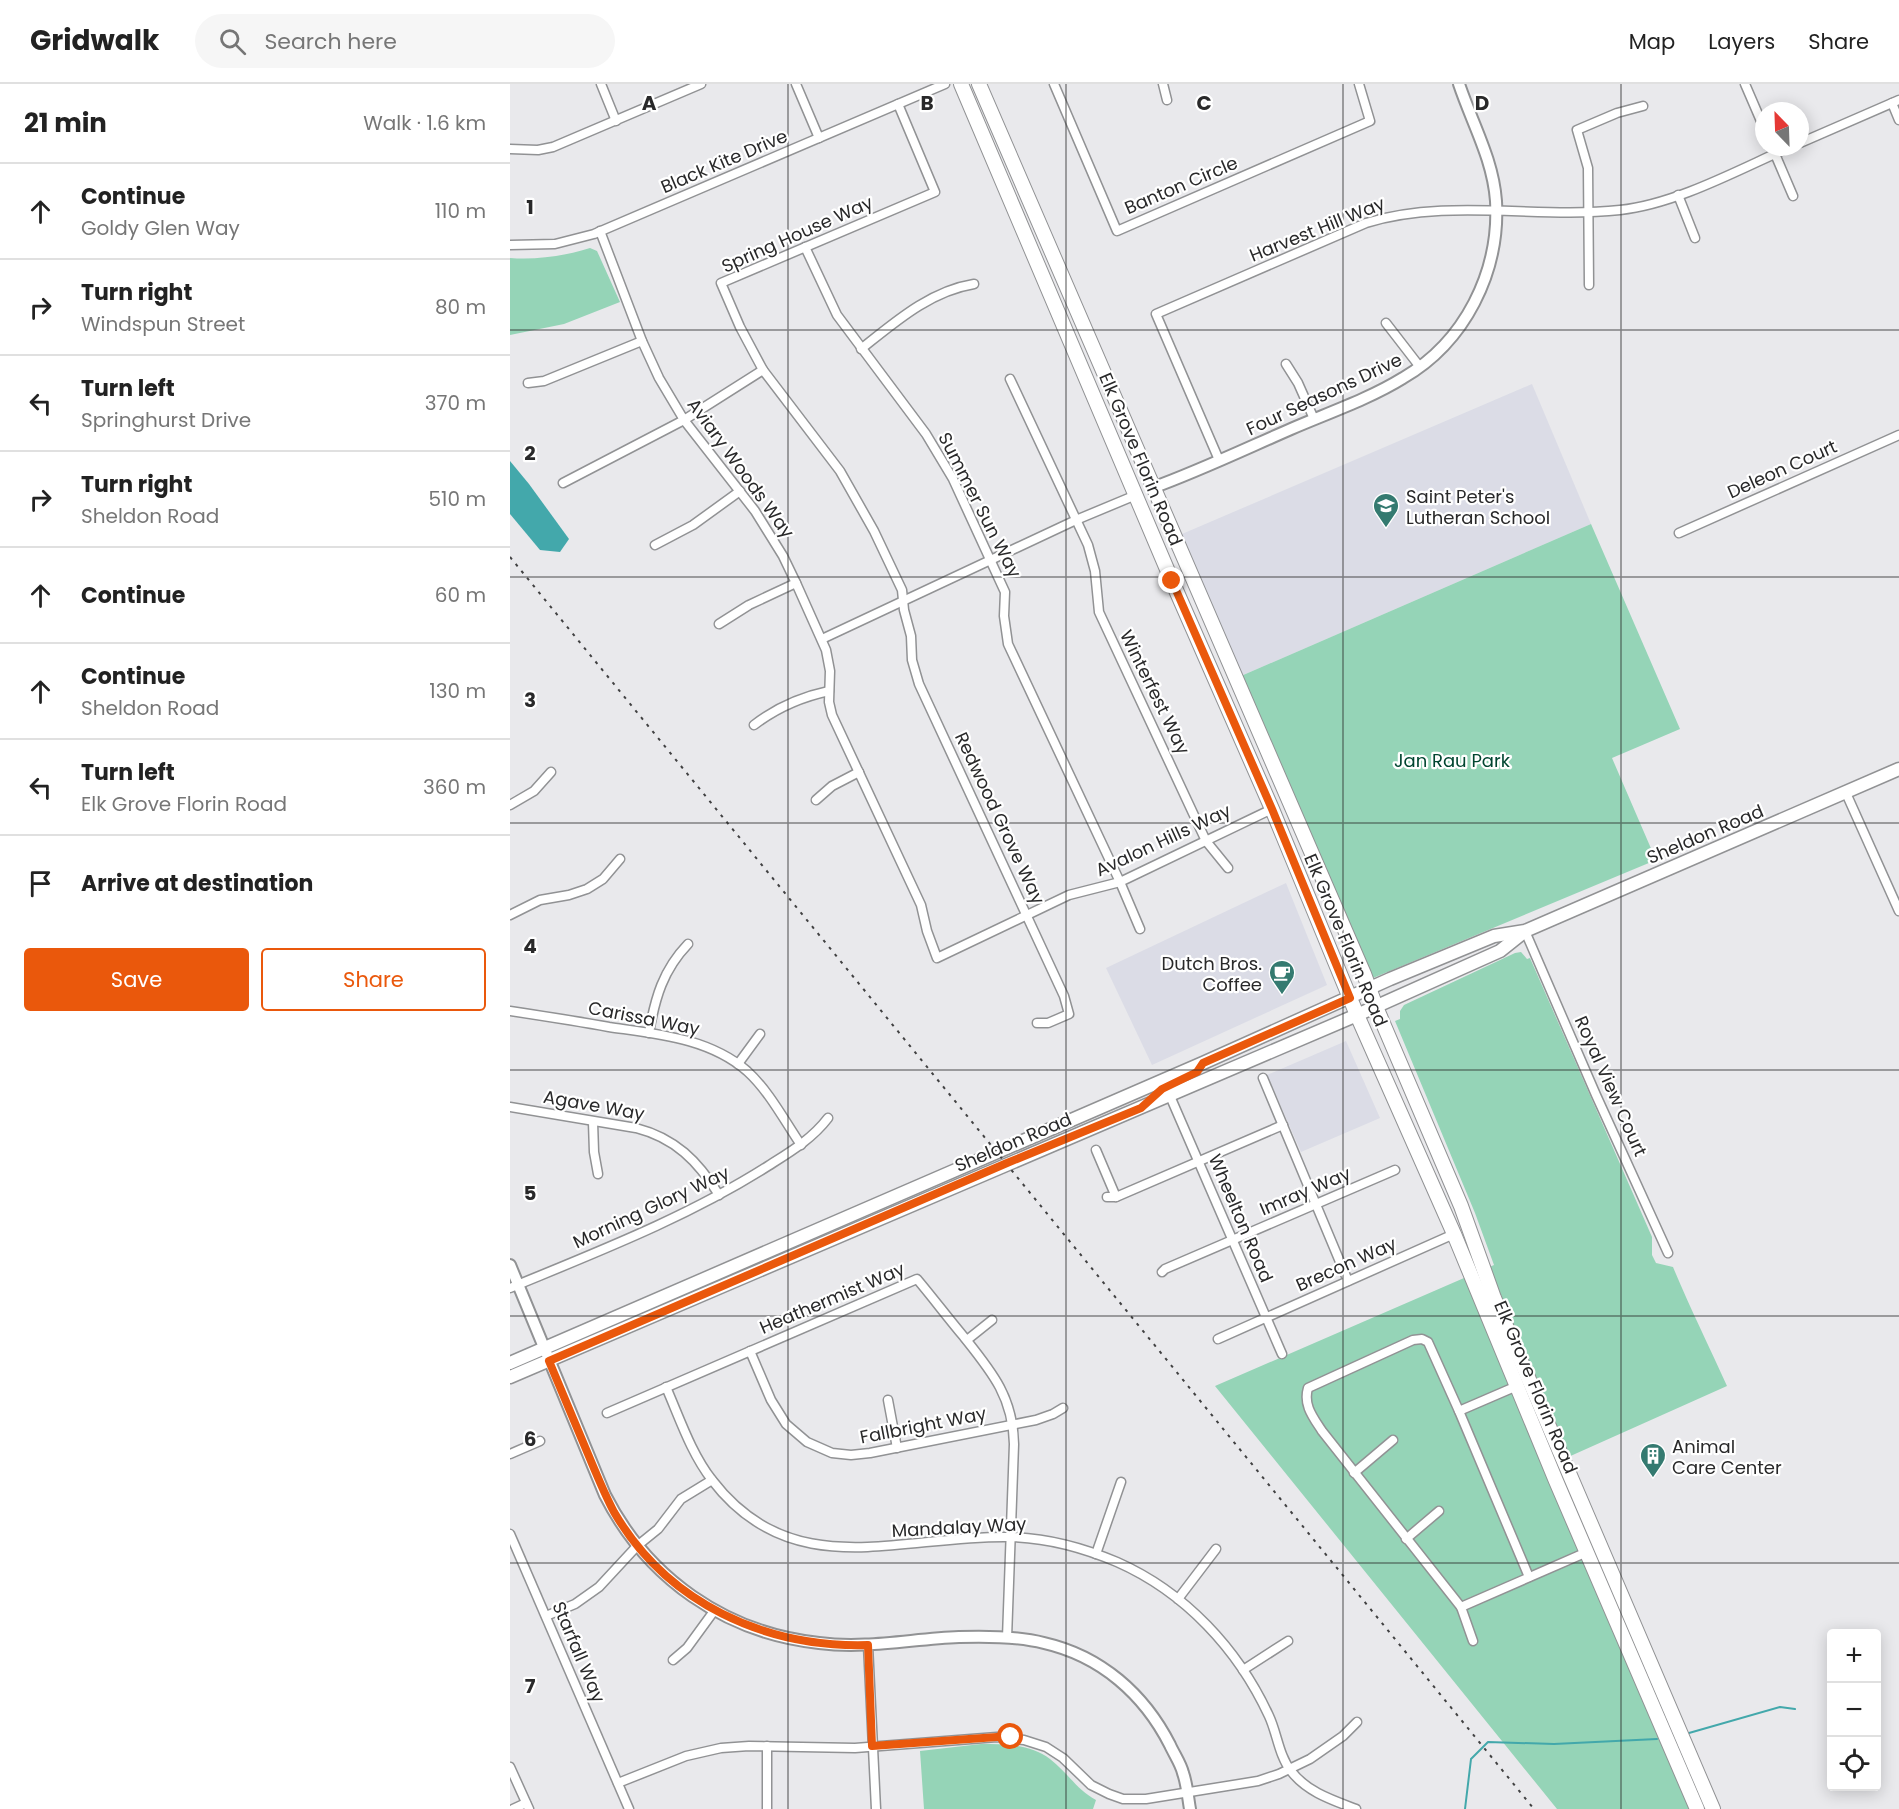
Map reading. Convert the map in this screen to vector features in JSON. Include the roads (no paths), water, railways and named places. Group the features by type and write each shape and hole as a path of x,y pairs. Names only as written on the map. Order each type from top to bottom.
{"main road":[{"name":"Elk Grove Florin Road","path":"961,84 1272,809 1357,1015 1454,1234 1697,1809"},
{"name":"Elk Grove Florin Road","path":"979,84 1369,989 1461,1206 1494,1298 1713,1809"},
{"path":"1094,396 1111,409 1138,474 1144,484 1152,488"},
{"path":"1136,495 1144,496 1155,511 1166,515"},
{"name":"Sheldon Road","path":"510,1377 546,1355 1369,989 1494,936 1525,931 1899,769"},
{"name":"Sheldon Road","path":"510,1363 546,1355 1170,1096 1500,951 1525,931"},
{"path":"1141,1108 1162,1089 1197,1072 1203,1063"},
{"path":"1454,1234 1464,1236 1467,1244 1476,1249"},
{"path":"1572,1517 1589,1536 1599,1542"}],"street":[{"path":"601,84 616,121"},
{"path":"510,149 538,150 553,147 701,84"},
{"path":"796,84 819,138"},
{"name":"Black Kite Drive","path":"510,245 555,244 600,231 945,84"},
{"name":"Banton Circle","path":"1054,84 1117,231 1370,121 1359,84"},
{"path":"1163,84 1167,100"},
{"name":"Four Seasons Drive","path":"1152,488 1390,386 1420,367 1446,344 1476,300 1489,266 1494,243 1496,212 1493,180 1487,157 1459,84"},
{"path":"1745,84 1755,107"},
{"path":"1809,139 1895,102 1899,120"},
{"name":"Spring House Way","path":"898,104 935,192 721,283 740,327 763,370 824,450 858,501 902,590 903,601"},
{"path":"1589,285 1588,168 1578,130 1617,113 1643,106"},
{"name":"Harvest Hill Way","path":"1219,460 1156,314 1374,220 1418,212 1589,211 1637,208 1678,195 1760,156"},
{"path":"1776,156 1793,196"},
{"path":"1678,195 1695,238"},
{"name":"Aviary Woods Way","path":"600,231 642,341 659,378 684,420 770,533 822,639 829,660 832,715 921,905 937,958"},
{"name":"Summer Sun Way","path":"806,247 837,315 903,401 953,479 1005,592 1004,616 1008,644 1140,929"},
{"path":"861,349 914,309 947,291 974,284"},
{"path":"1386,322 1420,367"},
{"path":"528,383 544,381 642,341"},
{"path":"1286,364 1298,383 1314,419"},
{"path":"563,483 684,420 763,370"},
{"name":"Winterfest Way","path":"1010,379 1088,545 1095,571 1099,612 1206,841 1228,868"},
{"name":"Deleon Court","path":"1679,533 1899,435"},
{"path":"655,545 693,525 740,491"},
{"path":"822,639 1076,520 1136,495"},
{"path":"719,624 749,605 796,583"},
{"name":"Redwood Grove Way","path":"903,601 911,636 912,660 919,684 1064,996 1069,1014 1048,1023 1037,1023"},
{"path":"754,725 776,710 804,697 829,691"},
{"path":"510,806 534,790 551,772"},
{"path":"816,800 832,786 859,772"},
{"path":"1846,793 1899,911"},
{"name":"Avalon Hills Way","path":"937,958 1069,895 1120,882 1272,809"},
{"path":"510,915 540,900 587,889 603,879 620,859"},
{"name":"Royal View Court","path":"1525,931 1668,1254"},
{"path":"649,1033 660,985 675,958 688,944"},
{"name":"Carissa Way","path":"510,1011 649,1033 705,1046 738,1064 760,1084 801,1145"},
{"path":"738,1064 760,1034"},
{"path":"1263,1078 1348,1281"},
{"name":"Wheelton Road","path":"1170,1096 1282,1354"},
{"name":"Agave Way","path":"510,1107 636,1128 655,1134 673,1143 696,1162 719,1195"},
{"name":"Morning Glory Way","path":"514,1286 620,1241 738,1185 801,1145 828,1118"},
{"path":"593,1122 594,1152 598,1174"},
{"path":"1096,1150 1111,1197 1283,1125"},
{"name":"Imray Way","path":"1162,1272 1395,1170"},
{"name":"Brecon Way","path":"1218,1339 1454,1234"},
{"path":"510,1265 514,1286 605,1495 637,1546 669,1579 690,1596 714,1611 756,1629 786,1638 826,1644 868,1645 958,1637 1007,1638 1026,1639 1065,1649 1092,1661 1118,1678 1146,1706 1158,1722 1184,1773 1190,1809"},
{"name":"Heathermist Way","path":"607,1413 917,1279 999,1383 1013,1425 1007,1638"},
{"path":"966,1340 992,1320"},
{"path":"1473,1641 1461,1607 1322,1431 1307,1407 1305,1397 1308,1388 1413,1340 1422,1339 1431,1347 1529,1577"},
{"name":"Fallbright Way","path":"750,1351 780,1417 792,1431 807,1442 832,1452 851,1455 897,1448 1044,1418 1063,1408"},
{"path":"1459,1411 1517,1386"},
{"name":"Mandalay Way","path":"666,1387 692,1449 712,1480 737,1507 776,1532 810,1544 847,1549 1011,1537 1063,1544 1096,1554 1134,1570 1178,1599 1210,1628 1243,1670 1270,1718 1290,1770 1311,1790 1356,1809"},
{"path":"888,1400 897,1448"},
{"path":"1354,1473 1393,1440"},
{"path":"510,1454 540,1441"},
{"path":"546,1616 575,1604 591,1593 637,1546 658,1529 681,1499 712,1480"},
{"path":"1096,1554 1121,1482"},
{"path":"1406,1539 1439,1510"},
{"name":"Starfall Way","path":"510,1534 629,1809"},
{"path":"1178,1599 1216,1550"},
{"path":"1461,1607 1587,1552"},
{"path":"673,1660 687,1648 714,1611"},
{"path":"1243,1670 1288,1641"},
{"path":"868,1645 876,1809"},
{"path":"618,1783 686,1756 722,1748 767,1746 832,1748 1011,1737 1046,1747 1063,1758 1091,1785 1109,1794 1134,1800 1258,1781 1290,1770 1343,1736 1357,1722"},
{"path":"767,1746 768,1809"},
{"path":"510,1767 528,1806 513,1809"}],"water":[{"path":"510,461 569,539 560,552 540,550 510,514"}],"waterway":[{"path":"1689,1733 1780,1707 1795,1709"},
{"path":"1465,1809 1471,1759 1488,1742 1554,1744 1657,1739"}],"railway":[{"path":"510,557 1534,1809"}],"place":[{"name":"Saint Peter's Lutheran School","path":"1386,529"},
{"name":"Dutch Bros. Coffee","path":"1282,996"},
{"name":"Animal Care Center","path":"1653,1479"}],"park label":[{"name":"Jan Rau Park","path":"1452,760"}]}
